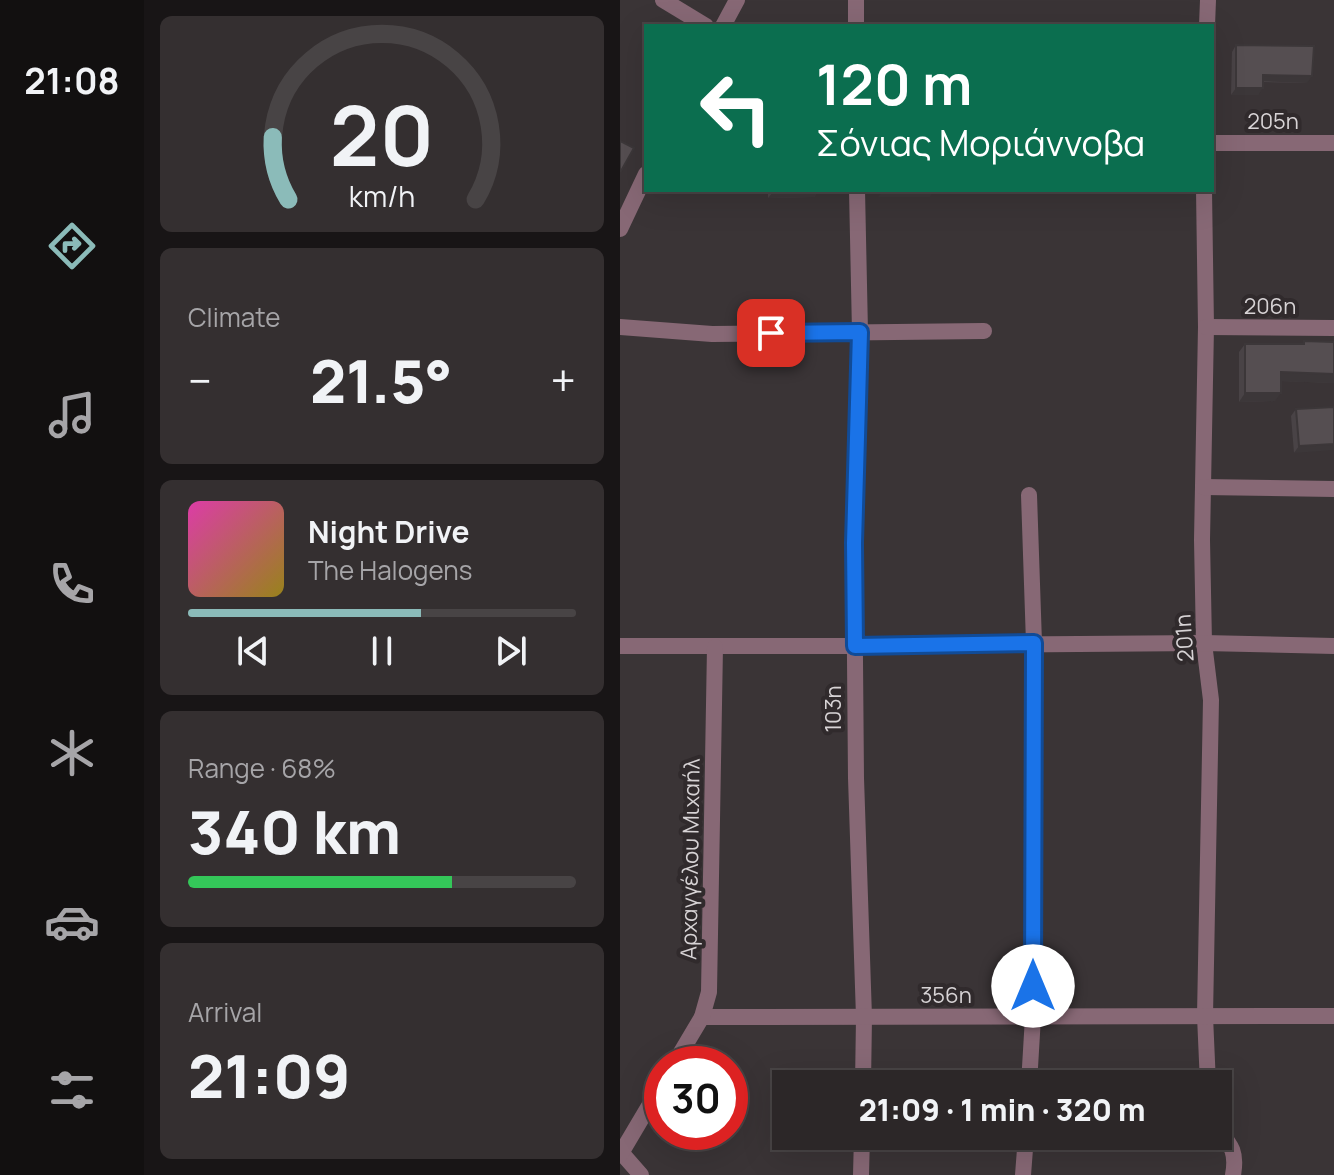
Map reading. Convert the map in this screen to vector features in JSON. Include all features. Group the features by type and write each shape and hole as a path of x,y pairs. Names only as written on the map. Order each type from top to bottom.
{"street":[{"path":"663,0 703,24"},
{"path":"724,24 737,0"},
{"path":"856,0 856,24"},
{"path":"1207,24 1208,0"},
{"name":"205η","path":"1214,143 1334,143"},
{"path":"620,229 644,178"},
{"name":"103η","path":"857,192 860,332 854,543 863,1070"},
{"name":"201η","path":"1204,192 1206,327 1202,540 1204,643 1211,700 1205,1016 1207,1070"},
{"path":"620,327 712,334 984,331"},
{"name":"206η","path":"1206,327 1334,328"},
{"path":"1203,487 1334,489"},
{"path":"1029,495 1034,643 1033,1017 1030,1070"},
{"path":"620,646 1204,643 1334,646"},
{"name":"Αρχαγγέλου Μιχαήλ","path":"685,1046 702,1017 709,992 715,647"},
{"name":"356η","path":"702,1017 1334,1016"},
{"path":"641,1175 621,1153 644,1114"},
{"path":"1232,1149 1235,1162 1233,1175"},
{"path":"861,1175 862,1150"},
{"path":"1023,1175 1025,1150"}],"building":[{"path":"1236,45 1314,46 1312,76 1263,75 1263,88 1236,88"},
{"path":"620,141 634,148 621,171 620,171"},
{"path":"1304,341 1334,342 1334,374 1281,372 1281,393 1245,393 1245,344 1304,344"},
{"path":"1334,407 1334,444 1299,446 1296,409"}],"route":[{"path":"771,333 860,332 854,543 855,646 1034,643 1033,986"}]}
